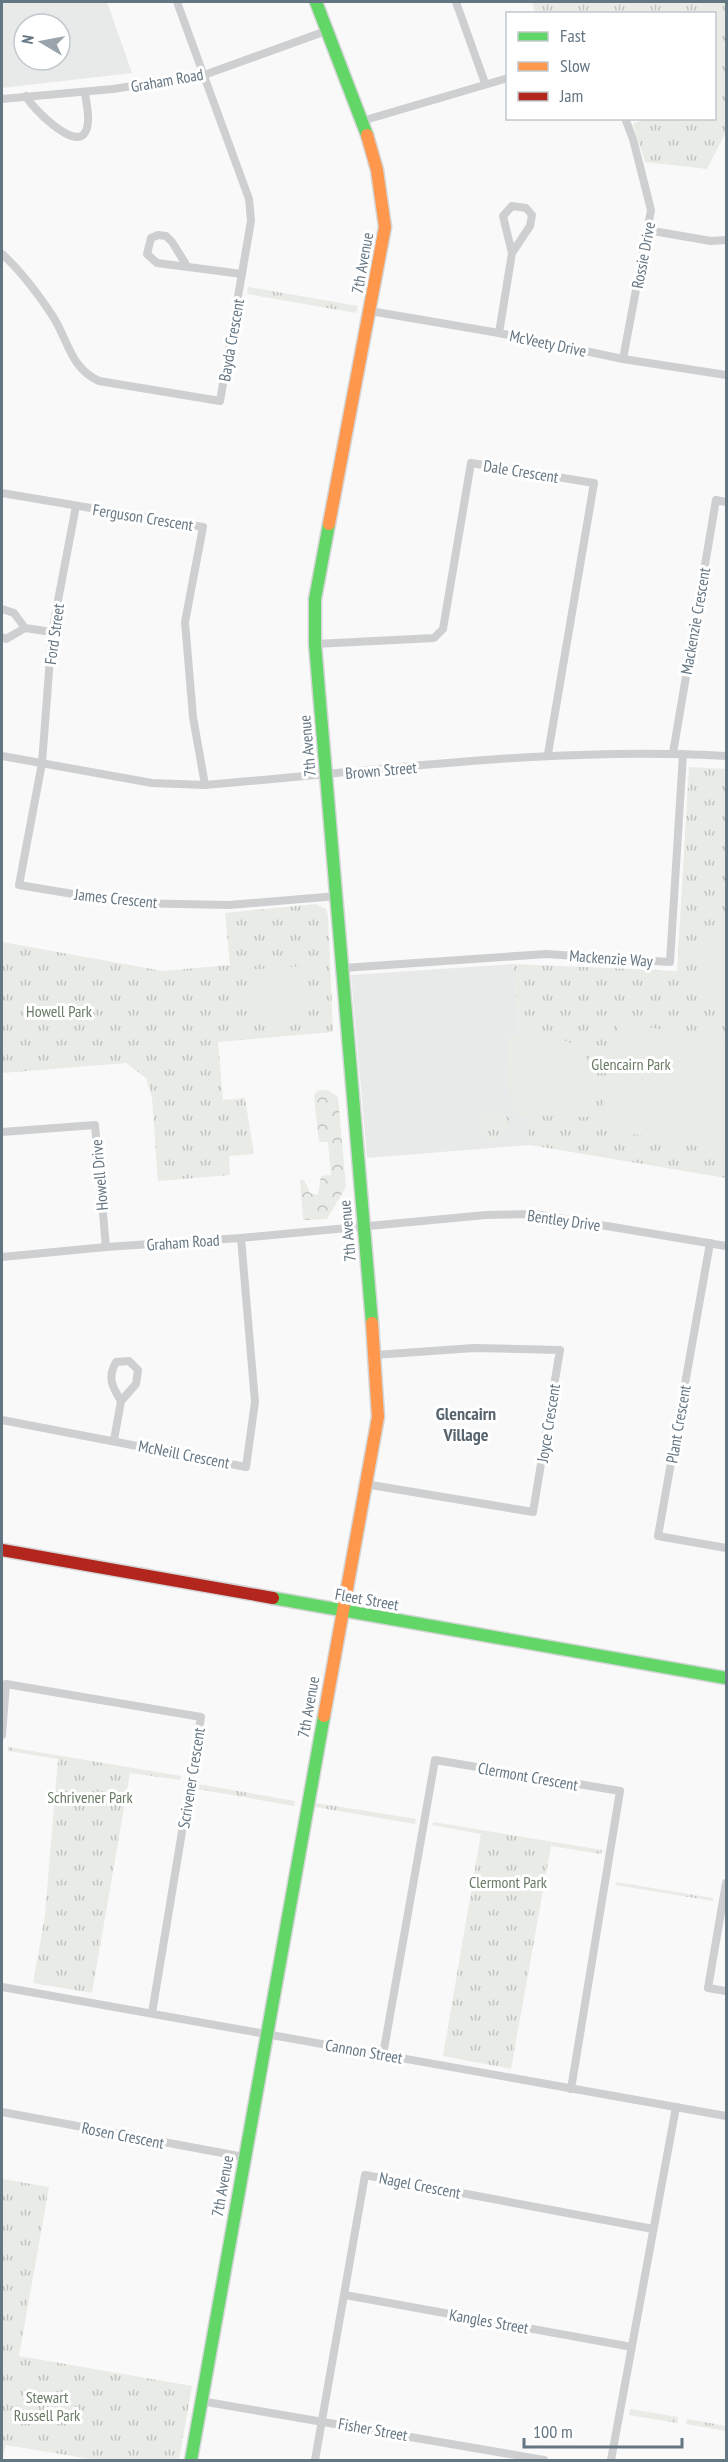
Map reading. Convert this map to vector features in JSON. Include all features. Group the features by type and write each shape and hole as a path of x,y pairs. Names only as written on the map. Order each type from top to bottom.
{"street":[{"name":"Bayda Crescent","path":"2,254 53,316 71,356 84,374 99,381 220,401 251,221 249,199 177,2"},
{"name":"7th Avenue","path":"191,2460 378,1417 375,1355 315,644 315,599 385,227 385,202 362,121 316,2"},
{"path":"456,2 485,83"},
{"name":"Graham Road","path":"2,99 85,92 204,75 326,31"},
{"path":"362,121 506,78"},
{"path":"26,96 30,105 69,137 78,137 84,133 87,125 85,92"},
{"name":"Rossie Drive","path":"623,359 651,210 626,120"},
{"path":"499,333 512,253 503,216 512,206 526,208 532,215 530,226 512,253"},
{"path":"648,230 711,241 726,240"},
{"path":"187,266 169,238 158,235 151,238 147,250 152,261 242,274"},
{"name":"McVeety Drive","path":"370,311 499,333 623,359 726,375"},
{"name":"Dale Crescent","path":"315,644 434,638 443,629 471,463 594,483 548,754"},
{"name":"Ferguson Crescent","path":"2,493 203,527 185,622 193,717 205,785"},
{"name":"Mackenzie Crescent","path":"673,753 716,500 726,502"},
{"name":"Ford Street","path":"42,763 52,632 76,506"},
{"path":"2,609 14,613 25,628"},
{"path":"2,637 6,639 25,628 52,632"},
{"name":"Brown Street","path":"2,756 152,783 205,785 548,754 673,753 726,756"},
{"name":"Mackenzie Way","path":"343,968 546,954 670,962 683,754"},
{"name":"James Crescent","path":"42,763 19,885 127,903 229,905 337,896"},
{"name":"Howell Drive","path":"2,1132 95,1125 106,1246"},
{"name":"Bentley Drive","path":"363,1226 486,1215 535,1214 726,1246"},
{"name":"Graham Road","path":"2,1257 106,1246 241,1238 363,1226"},
{"name":"McNeill Crescent","path":"2,1420 246,1467 255,1402 241,1238"},
{"name":"Plant Crescent","path":"710,1243 658,1536 726,1548"},
{"name":"Joyce Crescent","path":"365,1485 533,1512 560,1350 474,1348 375,1355"},
{"path":"114,1440 120,1401 136,1384 138,1370 129,1361 116,1362 110,1372 110,1383 120,1401"},
{"name":"Fleet Street","path":"2,1550 726,1678"},
{"name":"Scrivener Crescent","path":"2,1735 6,1684 201,1717 152,2013"},
{"name":"Clermont Crescent","path":"383,2055 435,1760 620,1791 571,2089"},
{"path":"726,1883 708,1988 726,1991"},
{"name":"Cannon Street","path":"2,1987 726,2116"},
{"path":"611,2460 676,2107"},
{"name":"Rosen Crescent","path":"2,2112 244,2157"},
{"name":"Nagel Crescent","path":"315,2460 365,2175 653,2229"},
{"name":"Kangles Street","path":"345,2295 632,2347"},
{"name":"Fisher Street","path":"201,2400 544,2460"}],"shaded area":[{"path":"2,2 107,2 132,73 2,88"},
{"path":"513,964 530,1145 367,1158 351,975"}],"green space":[{"path":"532,2 726,2 726,132 707,169 645,162 633,124 642,120 716,120 716,12 535,12"},
{"path":"248,287 358,306 356,313 247,294"},
{"name":"Glencairn Park","path":"689,767 726,769 726,1178 530,1145 513,964 677,971"},
{"name":"Howell Park","path":"316,904 326,909 328,916 333,1032 218,1042 223,1100 245,1098 254,1154 229,1156 230,1175 158,1181 152,1098 146,1078 126,1063 2,1073 2,942 163,971 230,965 225,913"},
{"path":"706,926 726,928 726,1018 711,1003 702,974"},
{"path":"304,966 308,1017 250,1022 246,970"},
{"path":"619,1022 726,1041 726,1151 600,1128"},
{"path":"540,1034 572,1044 588,1061 592,1085 588,1117 517,1115 510,1108 507,1036"},
{"path":"328,1090 338,1097 346,1187 327,1219 305,1220 303,1219 300,1180 304,1180 310,1193 318,1195 321,1176 331,1175 328,1142 319,1142 314,1096 317,1091"},
{"path":"497,1108 509,1118 508,1129 493,1140 486,1138 476,1127 483,1113"},
{"name":"Schrivener Park","path":"8,1747 181,1776 180,1780 130,1773 92,1993 33,1983 45,1915 58,1759 8,1751"},
{"path":"198,1784 295,1801 294,1806 197,1789"},
{"path":"316,1803 416,1819 415,1824 315,1807"},
{"name":"Clermont Park","path":"433,1822 602,1850 601,1854 551,1846 511,2069 443,2056 481,1834 432,1825"},
{"path":"616,1882 713,1898 713,1901 615,1885"},
{"name":"Stewart Russell Park","path":"2,2179 49,2187 19,2356 192,2386 179,2460 96,2460 6,2445 2,2460"},
{"path":"630,2409 678,2417 677,2423 629,2415"},
{"path":"687,2419 726,2426 726,2431 686,2424"}],"traffic: fast":[{"path":"316,2 367,135"},
{"path":"329,524 315,599 315,644 372,1323"},
{"path":"273,1598 726,1678"},
{"path":"191,2460 324,1716"}],"traffic: slow":[{"path":"329,524 385,227 377,170 367,135"},
{"path":"324,1716 378,1417 372,1323"}],"traffic: jam":[{"path":"2,1550 273,1598"}],"district":[{"name":"Glencairn Village","path":"466,1423"}]}
